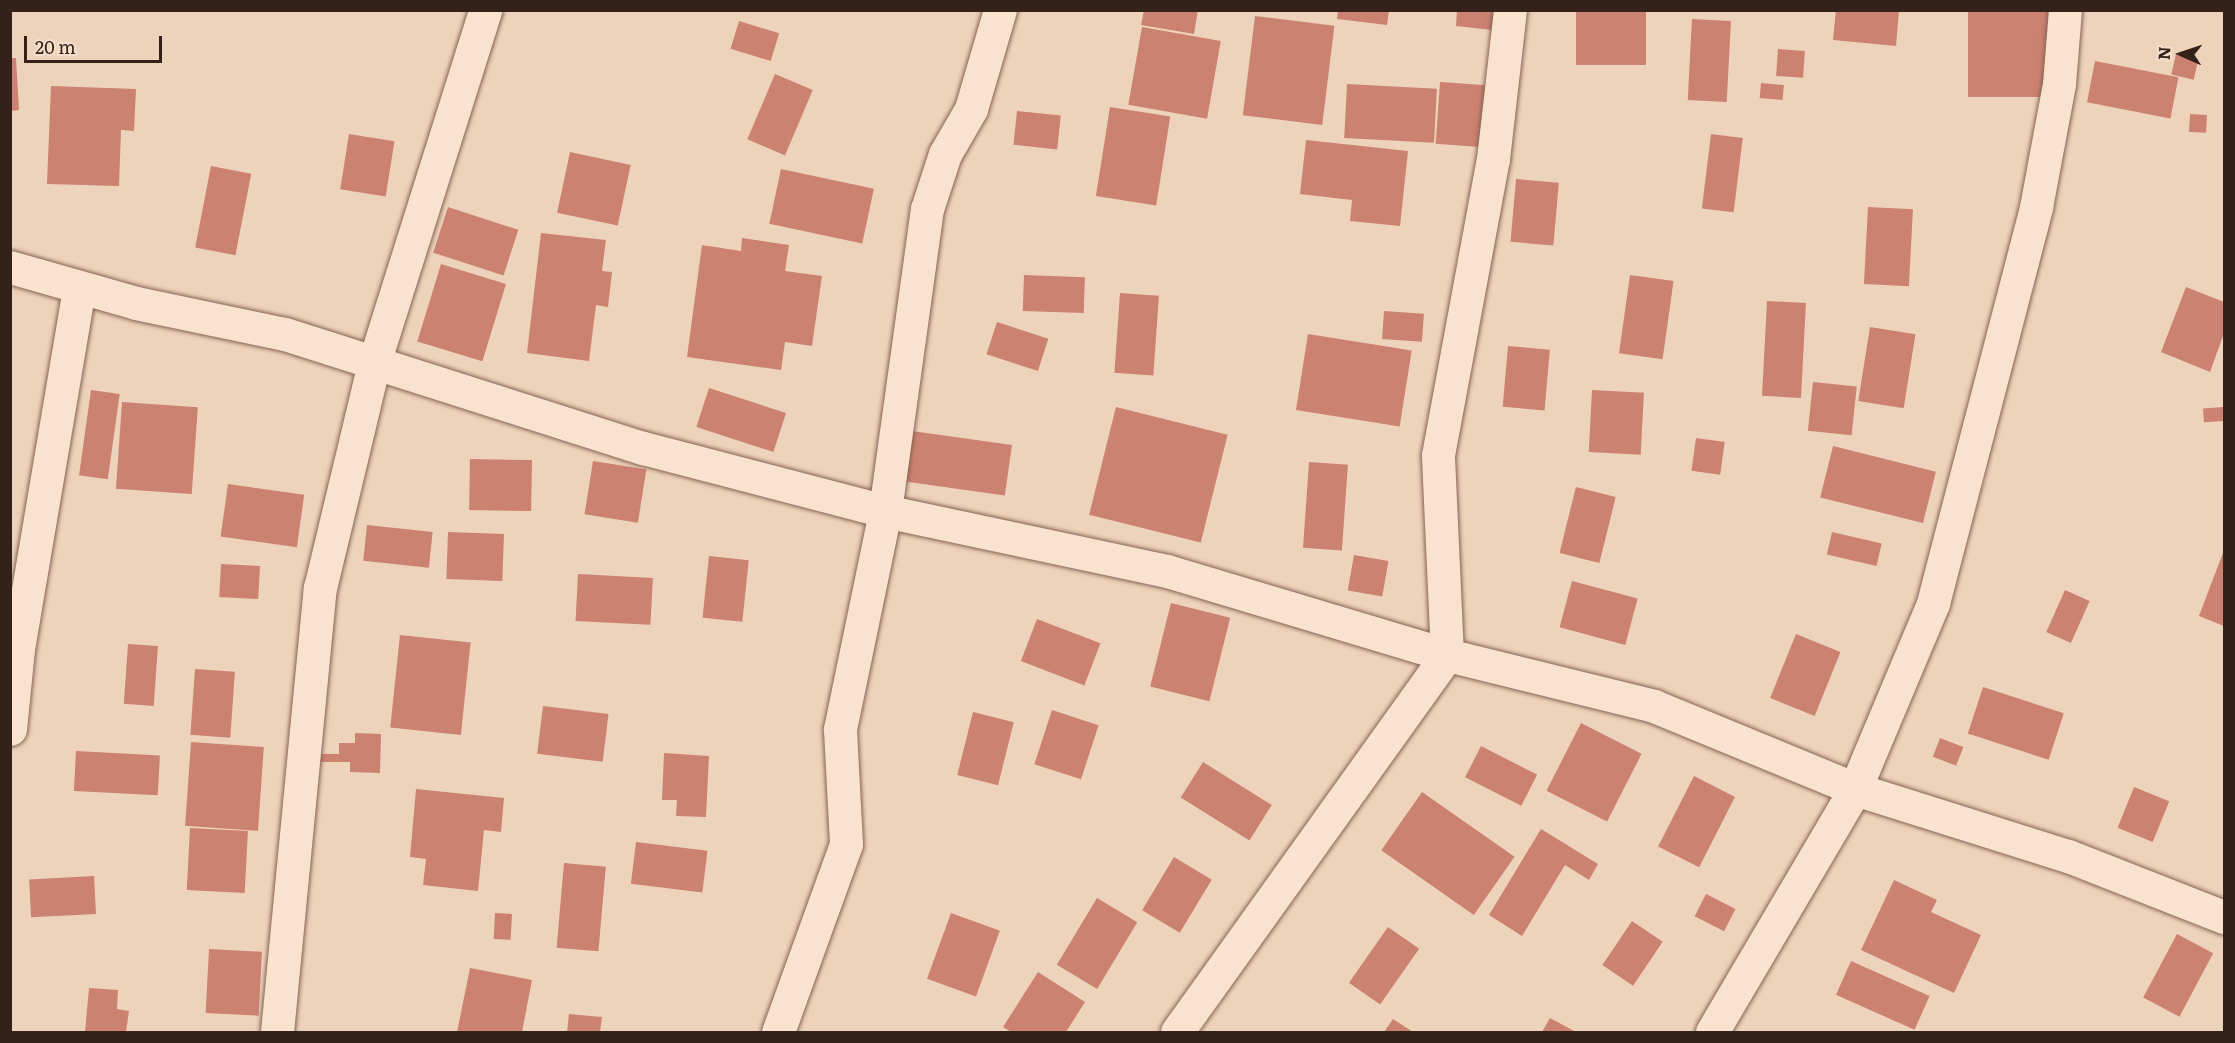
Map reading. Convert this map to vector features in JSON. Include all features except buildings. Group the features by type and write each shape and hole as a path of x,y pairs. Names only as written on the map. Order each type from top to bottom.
{"street":[{"path":"276,1032 320,588 374,363 485,10"},
{"path":"778,1032 846,844 840,729 885,511 927,209 945,154 971,109 1000,10"},
{"path":"1177,1032 1447,655 1438,454 1493,159 1510,10"},
{"path":"1712,1032 1856,789 1933,603 1992,385 2040,184 2059,84 2065,10"},
{"path":"10,267 79,288 217,316 643,448 885,511 1167,572 1447,655 1654,706 1856,789 2068,856 2224,917"},
{"path":"10,729 18,649 79,288"}]}
